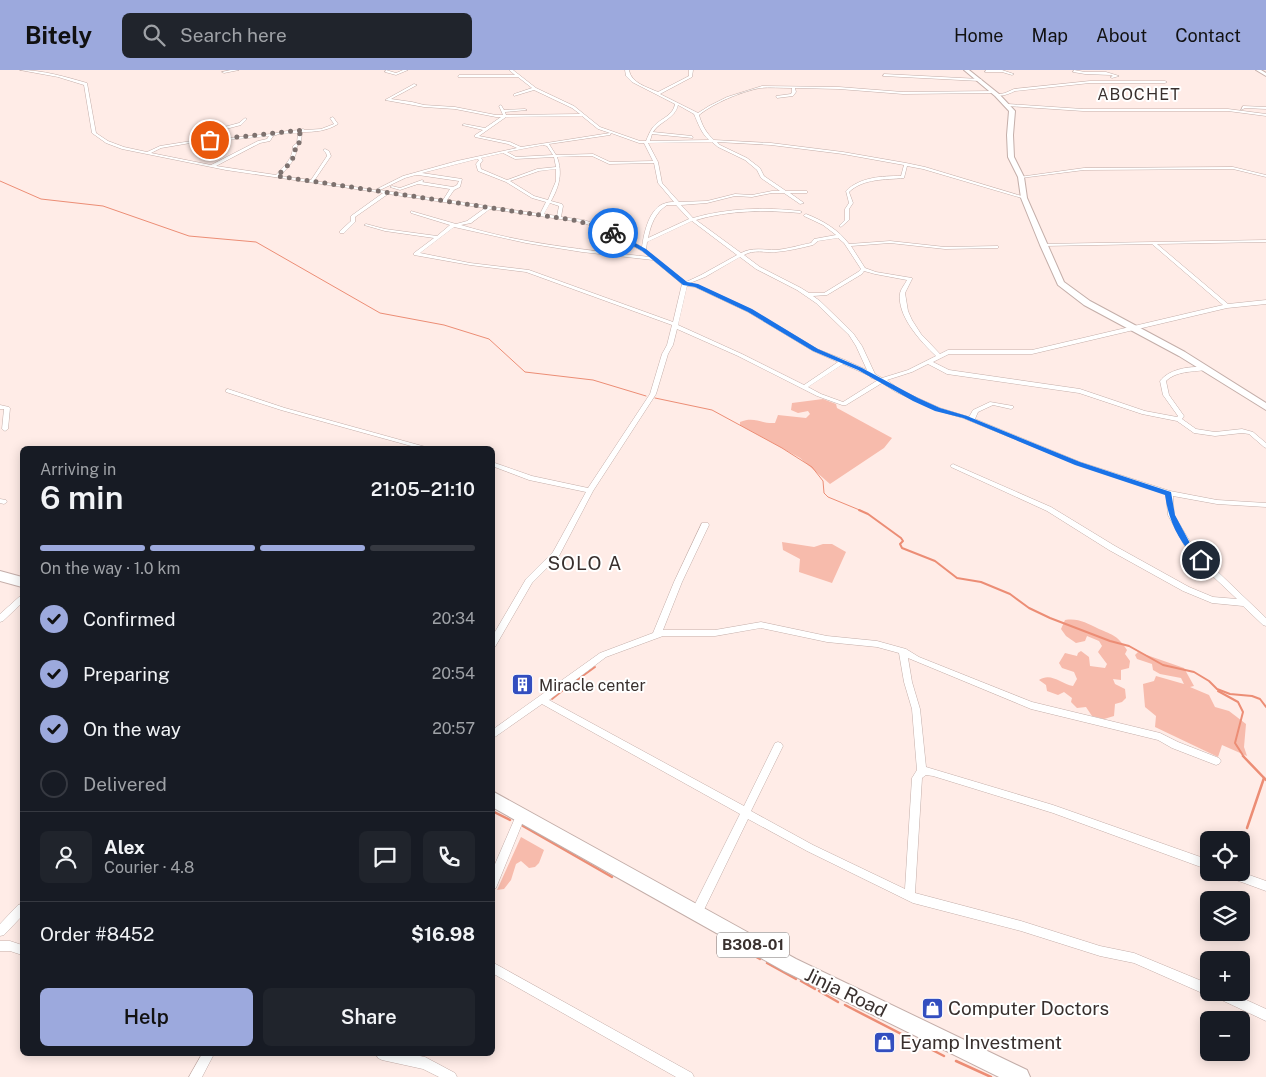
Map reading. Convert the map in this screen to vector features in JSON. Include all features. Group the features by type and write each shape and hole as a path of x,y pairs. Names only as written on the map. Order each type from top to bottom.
{"main road":[{"path":"966,70 996,93 1012,111 1013,117 1010,134 1011,158 1021,176 1024,198 1042,245 1058,278 1067,288 1087,303 1205,368 1266,407"},
{"path":"1258,70 1266,75"},
{"path":"0,576 20,581"},
{"name":"Jinja Road","path":"495,800 790,965 1020,1077"}],"street":[{"path":"22,70 58,76 86,84 94,133 113,145 212,166 378,190 400,189 420,182 452,188 458,186 461,180 423,177 416,173"},
{"path":"224,72 237,70"},
{"path":"386,71 396,74 406,70"},
{"path":"510,70 526,86 573,107 599,128 611,133 646,143 712,140"},
{"path":"627,70 628,76 633,81 697,115 703,132 712,140 746,159 759,169 762,177 802,203"},
{"path":"657,94 691,76 691,70"},
{"path":"986,71 1015,70"},
{"path":"1052,70 1057,70"},
{"path":"1076,70 1074,71 1083,73 1110,71 1117,76 1112,77"},
{"path":"1002,71 1012,74"},
{"path":"1083,73 1089,78 1077,78 1084,82"},
{"path":"884,75 980,80"},
{"path":"459,76 517,76"},
{"path":"697,115 720,102 756,88 793,87 903,93 1006,94 1014,90 1084,82 1165,82"},
{"path":"415,85 386,100 505,116 583,115"},
{"path":"777,97 792,95 794,92 793,87"},
{"path":"515,95 534,89"},
{"path":"531,95 542,92"},
{"path":"646,143 663,120 675,112 677,103"},
{"path":"1008,105 1083,110 1228,110 1266,114"},
{"path":"501,106 505,116"},
{"path":"1212,106 1217,110"},
{"path":"1221,106 1228,110"},
{"path":"1243,111 1244,107 1266,108"},
{"path":"516,110 520,108"},
{"path":"503,111 524,110"},
{"path":"505,116 476,136 509,143 521,148"},
{"path":"147,153 160,147 208,139 217,140 271,135 331,127 336,124 332,118"},
{"path":"208,139 224,128 240,124 245,119"},
{"path":"464,125 486,129"},
{"path":"277,176 292,161 296,152 295,146 299,143 300,132 303,130"},
{"path":"364,188 478,157 611,133"},
{"path":"652,133 712,140 797,146 906,164 1024,198"},
{"path":"212,166 245,147 269,140 271,135"},
{"path":"646,143 656,162 660,184 677,203 694,220 758,268 809,295 832,314 860,346 874,376"},
{"path":"541,215 555,192 559,179 555,156 548,145 543,144"},
{"path":"312,180 329,155 325,150"},
{"path":"504,152 515,158 593,155 609,163 656,162"},
{"path":"478,157 481,160 478,164 479,170 507,181 533,196 561,206 559,218"},
{"path":"841,226 847,220 847,209 851,203 847,192 848,189 859,183 903,177 906,164"},
{"path":"507,181 538,170 557,168"},
{"path":"1021,176 1084,169 1233,168 1266,176"},
{"path":"342,232 353,221 353,217 389,189 394,181"},
{"path":"444,201 452,188"},
{"path":"389,189 444,201 582,222 607,230 644,250 652,259 685,284 696,286 750,310 803,343 874,376 898,391 938,409 971,420 1078,463 1169,493 1217,502 1266,505"},
{"path":"644,250 650,223 661,207 677,203 707,202 735,195 752,196 785,192 806,192"},
{"path":"489,208 469,222 455,225 416,254 470,264 526,271 675,325 819,395 844,404 882,380 910,371 952,351 1032,352 1227,306 1266,302"},
{"path":"645,241 657,237 665,230 708,216 758,210 800,212"},
{"path":"413,212 492,235 554,247 652,259"},
{"path":"806,215 821,222 849,245 861,271"},
{"path":"366,225 385,230 437,237"},
{"path":"495,640 529,581 556,554 590,491 653,394 665,354 670,345 685,284 746,252 757,250 776,251 813,244 816,240 840,236"},
{"path":"1042,245 1266,241"},
{"path":"849,245 882,242 945,248 996,247"},
{"path":"1153,243 1227,306"},
{"path":"809,295 824,294 861,271 910,279 902,293 903,304 920,338 939,356"},
{"path":"804,387 843,361"},
{"path":"929,362 947,372 1080,391 1144,413 1179,418 1194,431 1215,434 1242,431 1251,433 1266,446"},
{"path":"1179,418 1181,416 1166,395 1163,381 1165,377 1205,368"},
{"path":"228,391 282,409 419,446"},
{"path":"971,420 975,410 992,403 1012,408"},
{"path":"0,407 7,408 5,429"},
{"path":"495,465 531,478 590,491"},
{"path":"953,466 1049,509 1112,548 1186,589 1212,600 1243,603"},
{"path":"1169,493 1172,515 1188,547 1243,603 1266,623"},
{"path":"657,634 678,582 705,525"},
{"path":"0,619 20,601"},
{"path":"495,733 603,655 657,634 678,632 715,633 761,625 827,638 877,644 904,651 916,659 1031,705 1160,737 1216,761"},
{"path":"904,651 908,682 916,709 922,772 917,778 910,895"},
{"path":"542,700 810,848 914,898 1020,926 1100,951 1134,958 1200,986"},
{"path":"696,914 747,813 778,746"},
{"path":"922,772 933,772 1054,809 1200,862"},
{"path":"495,877 522,814"},
{"path":"1250,880 1266,886"},
{"path":"0,932 20,911"},
{"path":"0,946 10,946 20,949"},
{"path":"495,969 688,1077"},
{"path":"1235,1001 1266,1015"},
{"path":"195,1077 207,1056"},
{"path":"404,1056 426,1058 451,1077"}],"shaded area":[{"path":"823,399 836,404 837,408 892,438 884,448 830,484 800,458 740,425 740,422 745,420 775,423 778,415 806,418 810,414 808,411 798,413 791,410 792,403"},
{"path":"782,542 814,547 832,544 846,552 832,583 799,572 800,559 783,550"},
{"path":"1065,620 1082,621 1112,635 1127,650 1125,654 1130,661 1129,668 1121,670 1121,680 1113,679 1115,684 1125,689 1126,698 1122,702 1115,704 1114,716 1104,719 1092,716 1086,707 1077,708 1071,702 1072,698 1064,692 1058,695 1047,691 1046,685 1039,680 1048,677 1073,686 1077,679 1074,672 1062,668 1059,663 1065,653 1077,656 1081,651 1089,657 1090,666 1105,668 1107,664 1098,652 1102,646 1099,641 1087,636 1085,641 1076,643 1066,636 1061,629"},
{"path":"1138,652 1184,668 1194,686 1190,687 1209,695 1215,707 1229,711 1246,724 1244,747 1247,756 1222,745 1218,757 1155,727 1156,716 1145,707 1143,684 1154,681 1156,676 1184,684 1181,678 1160,674 1153,670 1152,664 1137,659 1135,655"},
{"path":"521,837 544,850 539,863 535,867 529,868 521,861 516,864 511,880 504,889 497,890"}],"waterway":[{"path":"0,181 41,199 103,206 189,236 256,242 380,313 444,325 489,339 525,372 593,380 646,396"},
{"path":"655,398 712,410 782,448 812,467 823,481 824,493 828,497 862,511"},
{"path":"859,510 868,514 901,538 903,541 900,544 902,548 935,561 957,578 981,582 1010,594 1029,608 1050,618 1110,641 1129,646 1163,665 1194,672 1209,681 1217,689 1230,694 1252,696 1260,699 1266,707"},
{"path":"573,683 595,667"},
{"path":"552,699 567,687"},
{"path":"1218,691 1238,702 1243,712 1235,743 1244,757"},
{"path":"1243,756 1266,780"},
{"path":"1247,828 1264,778"},
{"path":"495,812 510,820"},
{"path":"523,826 612,877"},
{"path":"727,941 760,959"},
{"path":"767,963 796,979"},
{"path":"801,981 815,989"},
{"path":"819,991 838,1002"},
{"path":"845,1005 944,1056"},
{"path":"956,1061 991,1077"}],"way so far":[{"path":"210,140 271,135 303,130 300,132 299,143 295,145 296,152 292,161 277,176 573,220 597,226 613,233"}],"place":[{"name":"Miracle center","path":"523,685"},
{"name":"Computer Doctors","path":"932,1008"},
{"name":"Eyamp Investment","path":"884,1042"}],"district":[{"name":"ABOCHET","path":"1139,94"},
{"name":"SOLO A","path":"585,563"}],"route":[{"path":"613,233 644,250 652,259 685,284 696,286 750,310 815,350 860,369 915,399 938,409 965,417 1078,463 1169,493 1169,508 1182,536 1188,547 1201,560"}]}
